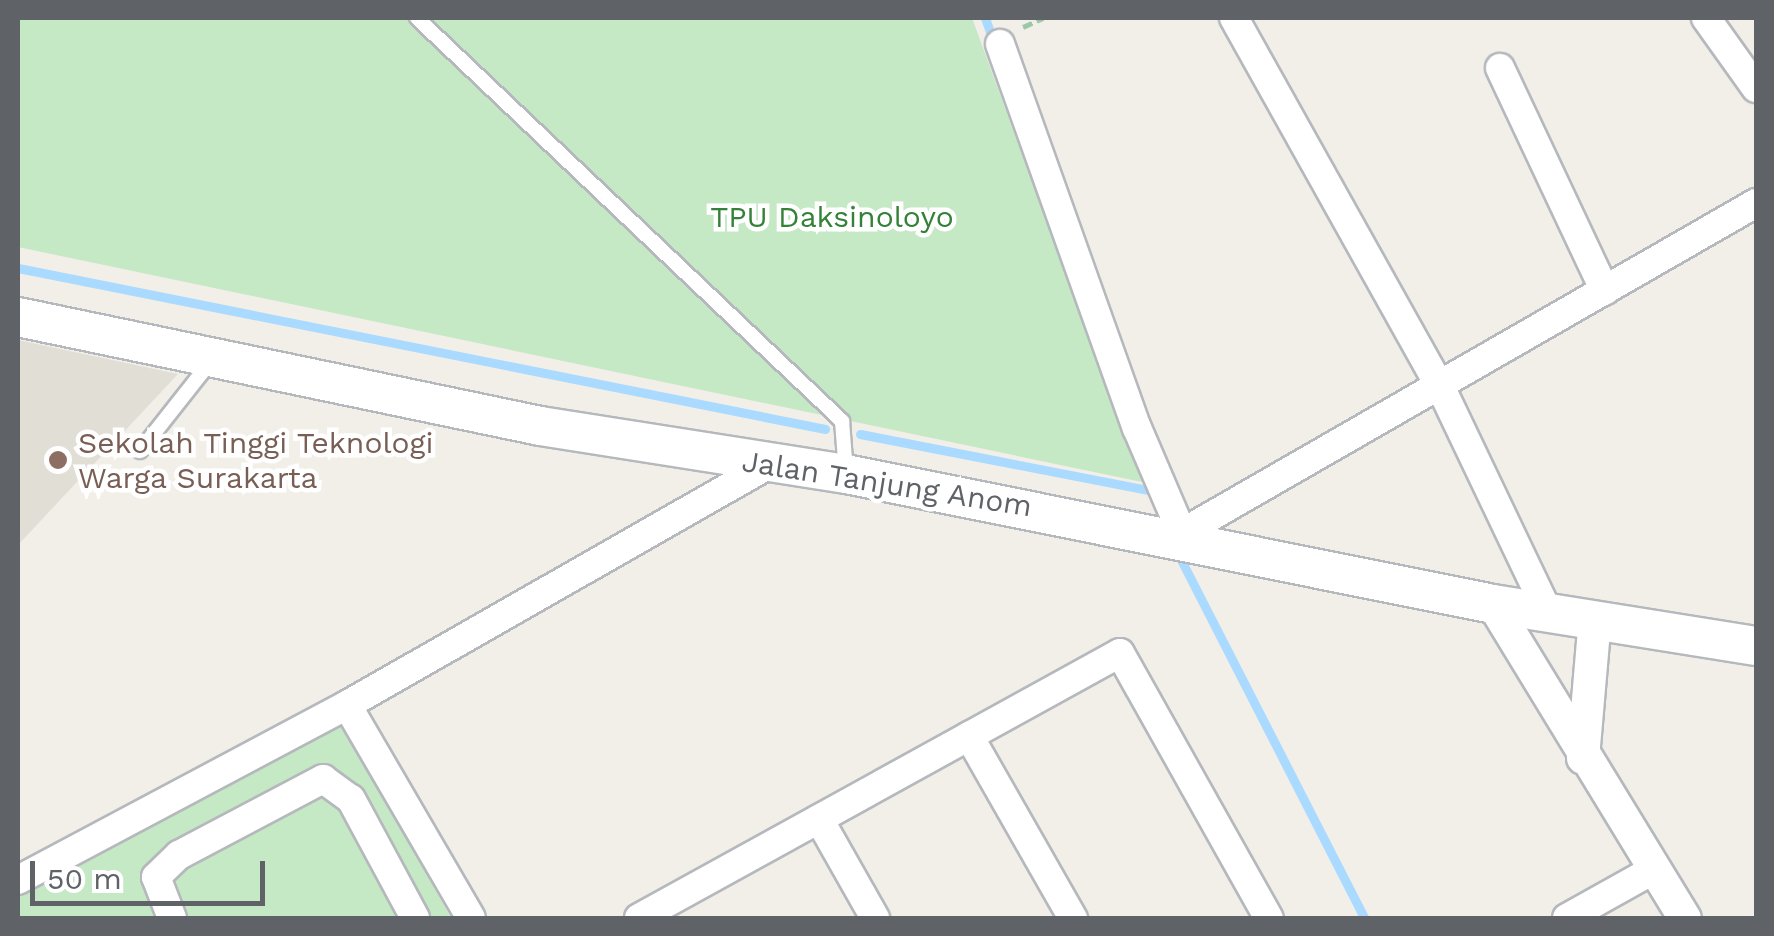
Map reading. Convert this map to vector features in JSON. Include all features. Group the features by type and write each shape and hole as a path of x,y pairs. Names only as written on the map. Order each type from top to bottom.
{"main road":[{"name":"Jalan Tanjung Anom","path":"18,316 540,426 846,474 1178,535 1493,604 1756,646"}],"street":[{"path":"1234,18 1440,388 1548,612"},
{"path":"1706,18 1756,88"},
{"path":"1000,44 1178,535 1440,388 1756,203"},
{"path":"1500,68 1605,292"},
{"path":"18,880 347,706 770,464"},
{"path":"1493,604 1583,758 1685,918"},
{"path":"1583,758 1595,619"},
{"path":"639,918 668,912 820,819 1120,653 1268,918"},
{"path":"347,706 471,918"},
{"path":"969,736 1073,918"},
{"path":"172,918 156,876 323,779 351,799 415,918"},
{"path":"820,819 875,918"},
{"path":"1567,918 1653,870"}],"lane":[{"path":"417,18 842,421 846,474"},
{"path":"140,451 215,357"}],"shaded area":[{"name":"Sekolah Tinggi Teknologi Warga Surakarta","path":"18,340 178,374 18,545"}],"green space":[{"name":"TPU Daksinoloyo","path":"18,18 972,18 1142,482 18,247"},
{"path":"331,705 451,918 18,918 18,879"}],"waterway":[{"path":"985,18 994,43"},
{"path":"18,268 825,429"},
{"path":"860,434 1153,491"},
{"path":"1176,550 1364,918"}],"place":[{"name":"Sekolah Tinggi Teknologi Warga Surakarta","path":"58,460"}]}
